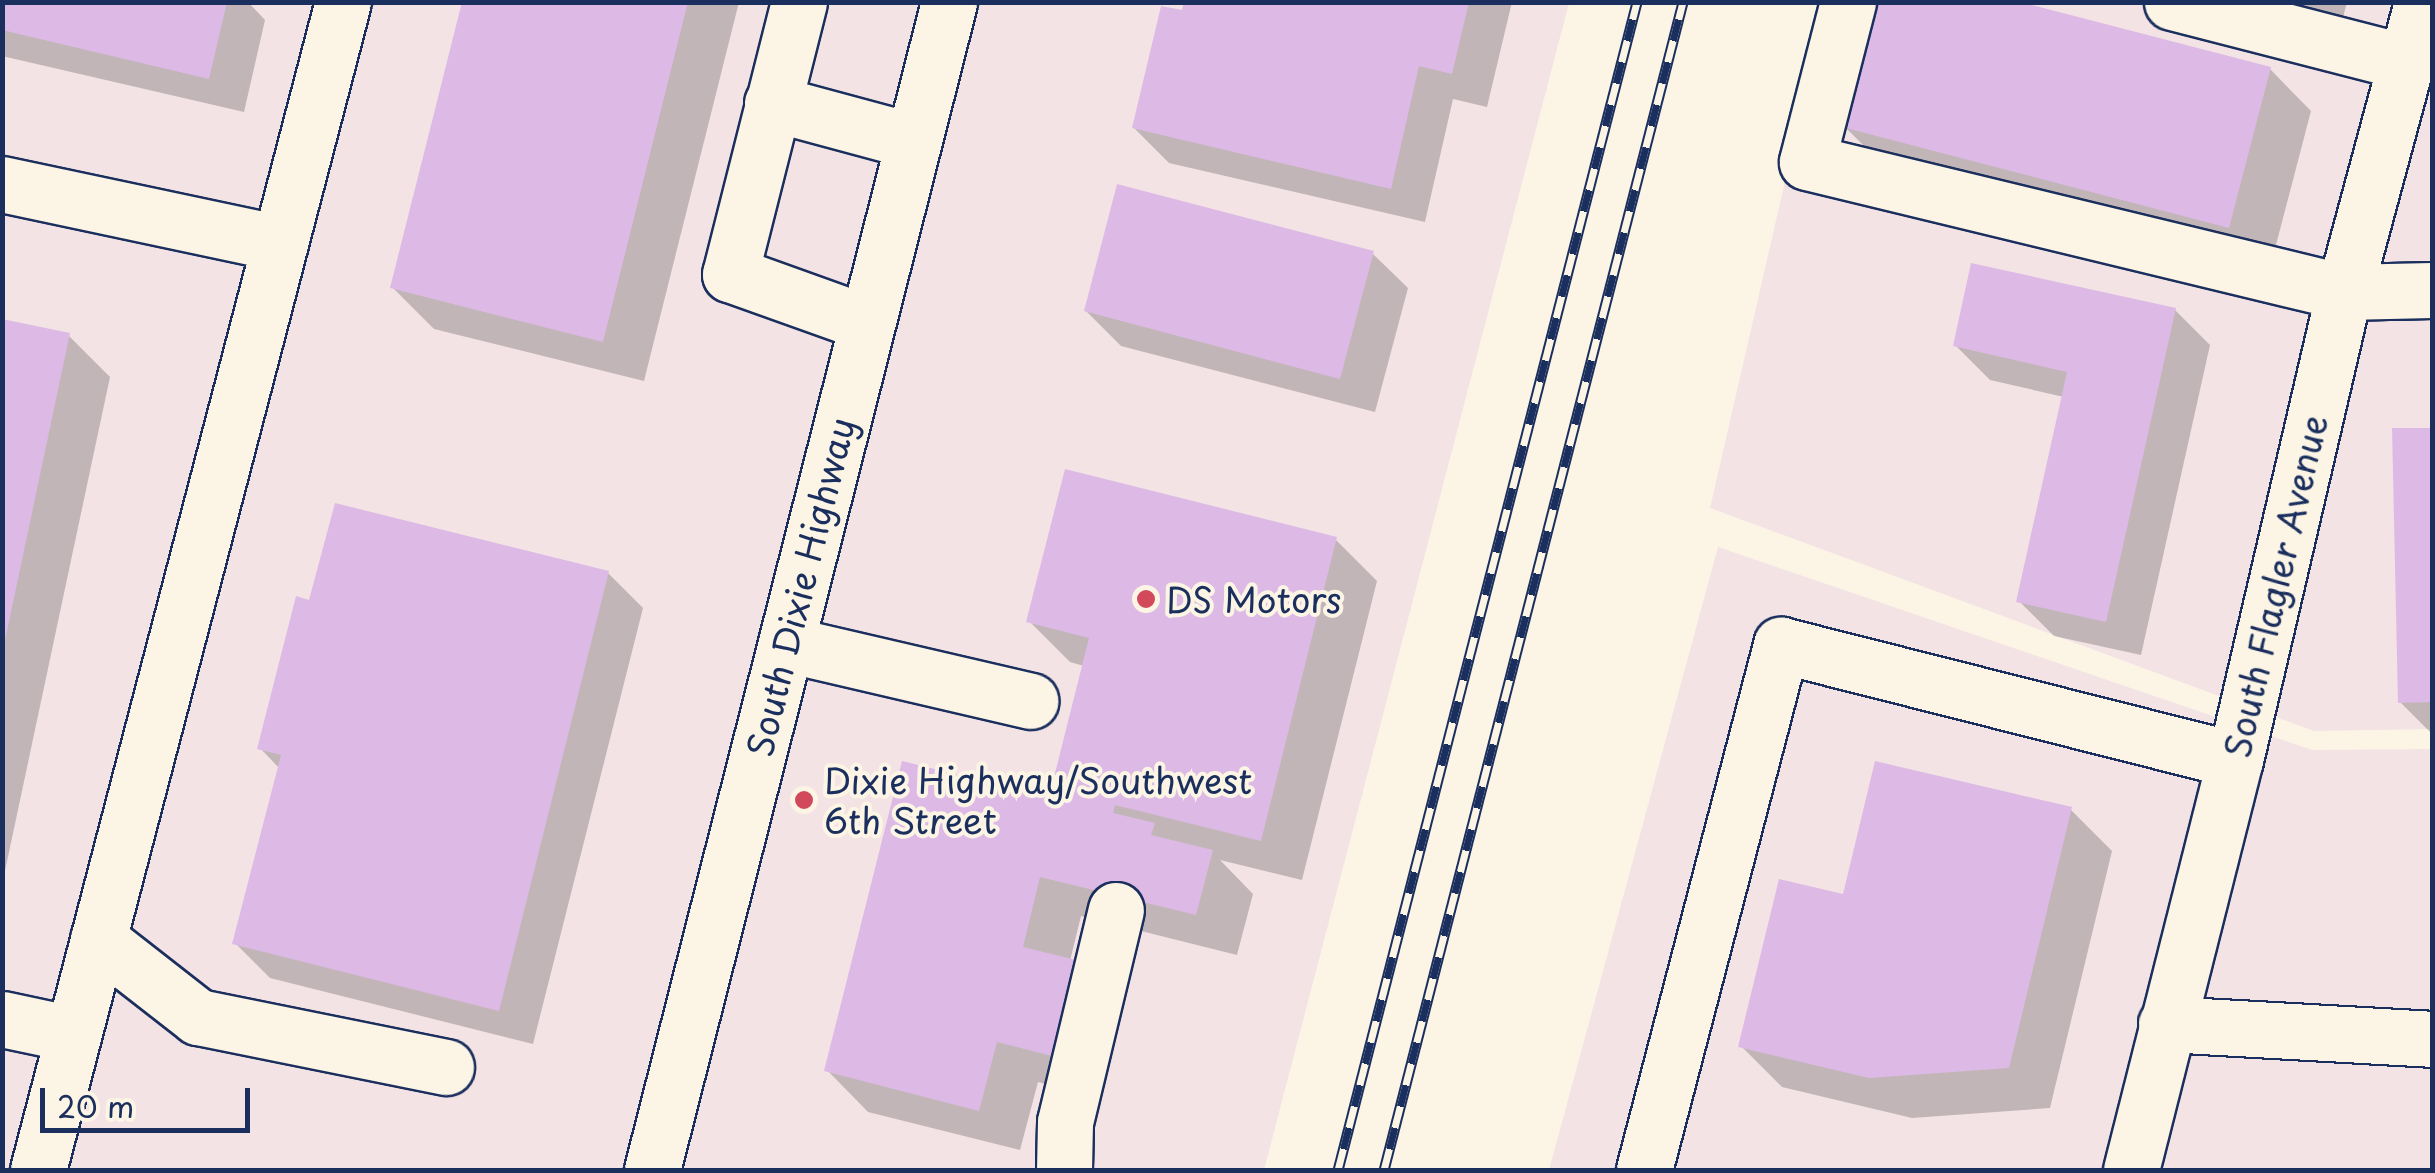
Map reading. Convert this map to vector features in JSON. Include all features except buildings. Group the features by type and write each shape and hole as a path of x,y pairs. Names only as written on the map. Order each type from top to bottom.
{"street":[{"path":"38,1170 343,2"},
{"path":"799,2 730,274 867,323"},
{"name":"South Dixie Highway","path":"652,1170 949,2"},
{"path":"1848,2 1808,162 2344,292 2432,290"},
{"path":"2172,2 2406,62"},
{"name":"South Flagler Avenue","path":"2132,1170 2235,760 2344,292 2422,2"},
{"path":"772,103 913,141"},
{"path":"2,184 280,243"},
{"path":"786,644 1030,700"},
{"path":"1644,1170 1781,645 2235,760"},
{"path":"1064,1170 1065,1122 1116,910"},
{"path":"98,939 198,1017 446,1066"},
{"path":"2,1019 74,1034"},
{"path":"2166,1024 2432,1039"}],"shaded area":[{"path":"2,3 1569,3 1264,1170 3,1170"},
{"path":"1826,3 2432,3 2432,729 2314,731 1710,508"},
{"path":"1718,547 2312,750 2432,749 2432,1170 1549,1170"}],"railway":[{"path":"1338,1170 1637,2"},
{"path":"1384,1170 1683,2"}],"place":[{"name":"DS Motors","path":"1146,599"},
{"name":"Dixie Highway/Southwest 6th Street","path":"804,800"}]}
